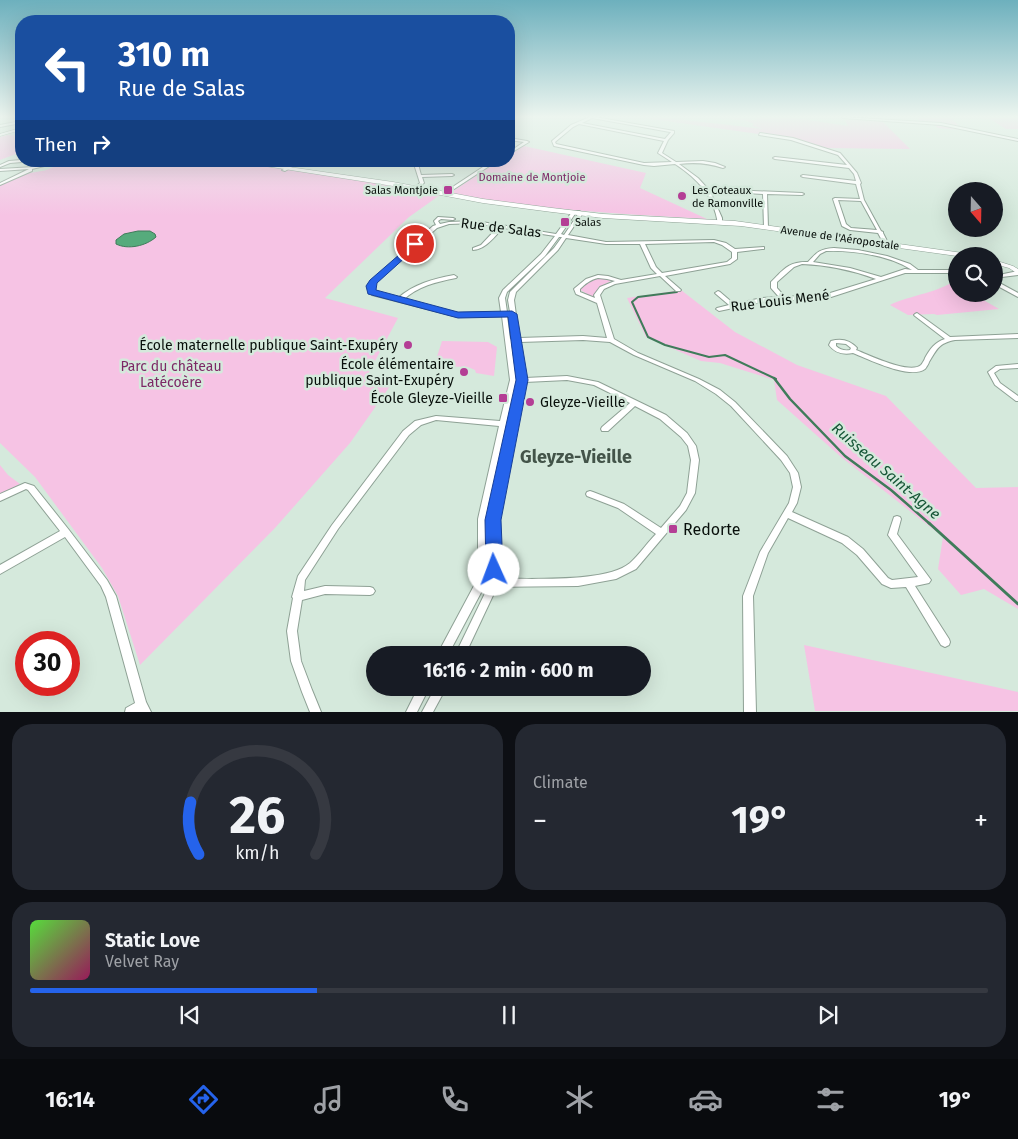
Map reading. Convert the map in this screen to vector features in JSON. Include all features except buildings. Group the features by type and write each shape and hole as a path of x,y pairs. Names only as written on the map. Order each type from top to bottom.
{"street":[{"path":"577,150 644,164 704,162 723,167"},
{"path":"661,150 660,153 697,178 707,190 720,222"},
{"path":"828,150 834,152 856,174 862,200 887,245"},
{"path":"775,158 851,167"},
{"path":"0,168 9,162 15,162"},
{"path":"0,184 39,167"},
{"name":"Avenue de l'Aéropostale","path":"268,167 416,188 454,198 612,216 740,224 948,253"},
{"path":"284,170 290,167"},
{"path":"416,188 422,183 417,167"},
{"path":"444,194 486,167"},
{"path":"0,168 35,168"},
{"path":"420,176 452,175"},
{"path":"804,176 859,183"},
{"path":"0,179 11,179"},
{"path":"707,190 749,190 765,194 802,194"},
{"path":"765,194 766,228"},
{"path":"862,200 835,199 844,225 850,228 881,232"},
{"path":"447,646 481,584 483,570 482,519 508,425 518,380 511,300 513,292 556,250 562,236 578,212"},
{"name":"Rue de Salas","path":"512,314 458,315 374,294 371,290 371,285 432,228 467,221 606,243 711,241 720,243 734,251"},
{"path":"475,249 483,246 500,227"},
{"path":"518,380 508,340 502,298 505,290 562,236"},
{"path":"642,242 654,268 678,290"},
{"path":"611,340 599,302 598,292 610,284 728,264 735,259 734,251 762,248"},
{"path":"810,262 818,253 826,250 841,250 893,258 904,262 916,270"},
{"name":"Avenue de l'Aéropostale","path":"941,252 948,253"},
{"path":"784,299 774,288 774,282 797,263 810,262 867,273 879,278"},
{"path":"1003,264 1015,268"},
{"path":"1003,273 1015,268"},
{"name":"Rue Louis Mené","path":"719,309 784,299 828,296 859,287 895,273 916,270 948,272"},
{"path":"599,302 578,293 577,288 595,276 609,277 621,282"},
{"path":"400,300 408,291 419,285 454,277"},
{"path":"1003,287 1018,295"},
{"path":"718,293 733,306"},
{"path":"917,315 949,339"},
{"path":"854,351 897,367 914,370 923,367 934,348 949,339 1018,336"},
{"path":"508,340 583,338 611,340 636,354 697,380 734,404 784,458 794,472 797,486 794,502 764,552 748,596 750,712"},
{"path":"1018,366 998,367 991,372 997,384 1018,399"},
{"path":"481,584 578,582 613,576 633,566 660,532 683,508 691,493 694,476 692,446 674,424 596,383 582,380 518,380"},
{"path":"605,429 634,403"},
{"path":"316,712 296,661 292,631 301,580 335,527 406,433 418,423 436,418 508,425"},
{"path":"464,646 494,584 493,520 508,425"},
{"path":"0,498 25,486 31,488 104,583 110,596 143,708 130,712"},
{"path":"590,494 621,506 660,532"},
{"path":"787,514 845,540 860,552 885,581 891,584 926,580 892,535 897,519"},
{"path":"0,570 66,532"},
{"path":"908,583 944,642"},
{"path":"297,597 325,590 370,591"},
{"path":"411,712 420,696"},
{"path":"427,712 436,696"}],"green space":[{"path":"0,150 15,150 15,154 0,160"},
{"name":"Domaine de Montjoie","path":"543,150 646,173 640,188 707,219 610,213 514,204 450,193 490,167 515,167 515,151"},
{"name":"Parc du château Latécoère","path":"52,167 268,167 390,185 440,195 409,217 325,298 398,318 368,374 395,379 350,443 275,528 140,665 118,596 102,568 35,477 0,443 0,185 25,174"},
{"path":"595,276 613,280 599,287 595,296 592,297 579,289"},
{"path":"948,284 948,302 987,302 999,309 937,315 908,315 890,305"},
{"path":"681,290 735,332 797,365 886,396 976,488 1018,487 1018,609 984,589 961,595 938,569 943,537 841,457 777,400 774,380 720,363 701,361 646,337 627,298"},
{"path":"442,341 488,342 497,347 494,376 476,373 475,370 468,367 434,366"},
{"path":"0,465 8,475 20,484 0,494"},
{"path":"804,645 1018,692 1018,711 815,711"}],"shaded area":[{"path":"150,231 156,237 147,243 137,246 126,247 116,244 116,240 124,234"}],"waterway":[{"name":"Ruisseau Saint-Agne","path":"677,292 638,297 632,302 648,337 665,345 709,357 725,355 774,378"},
{"name":"Ruisseau Saint-Agne","path":"774,378 790,399 845,456 891,490 930,524"},
{"name":"Ruisseau Saint-Agne","path":"929,523 1018,604"}],"place":[{"name":"Salas Montjoie","path":"448,190"},
{"name":"Les Coteaux de Ramonville","path":"682,196"},
{"name":"Salas","path":"565,222"},
{"name":"École maternelle publique Saint-Exupéry","path":"408,345"},
{"name":"École élémentaire publique Saint-Exupéry","path":"464,372"},
{"name":"École Gleyze-Vieille","path":"503,398"},
{"name":"Gleyze-Vieille","path":"530,402"},
{"name":"Redorte","path":"673,529"}],"district":[{"name":"Gleyze-Vieille","path":"576,457"}],"route":[{"path":"415,244 373,282 371,290 374,294 458,315 512,314 522,380 493,520 494,570"}]}
